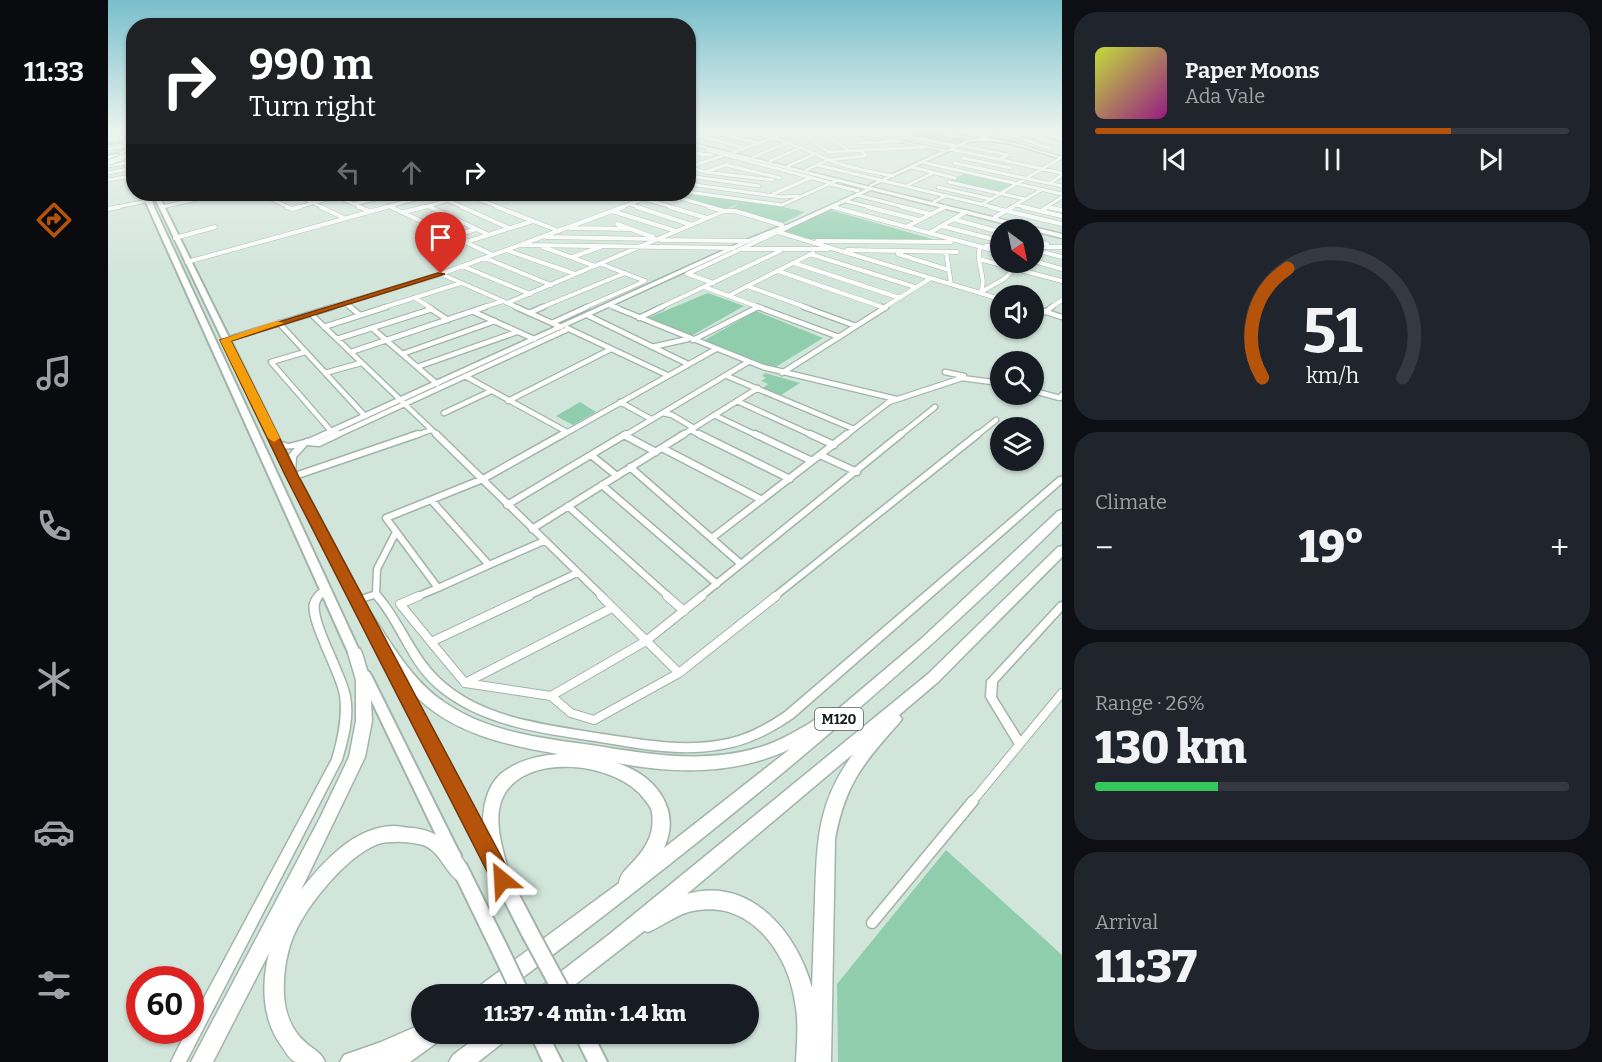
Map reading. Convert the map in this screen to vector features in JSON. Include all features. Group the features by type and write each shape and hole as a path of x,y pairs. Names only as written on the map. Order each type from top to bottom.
{"highway":[{"name":"M120","path":"498,984 687,842 886,680 991,585 1062,514"},
{"name":"M120","path":"618,940 933,678 1062,550"},
{"path":"365,615 400,667 418,688 439,706 466,722 494,733 528,741 651,762 687,765 716,762 757,755 780,747 814,728 886,680"},
{"path":"202,1062 326,824 357,757 364,721 363,680 355,653"},
{"path":"820,1062 826,839 831,810 849,770 873,741 933,678"},
{"path":"502,880 490,821 496,793 505,781 518,770 538,763 578,760 598,763 632,776 641,784 654,799 662,821 661,833 655,848 601,908"},
{"path":"314,1062 302,1056 288,1042 279,1021 273,993 280,945 292,918 310,891 338,862 362,843 391,833 430,839 442,848 462,874"},
{"path":"561,984 618,940 675,907 705,900 728,903 756,914 769,923 781,940 797,973 805,1000 808,1022 807,1062"},
{"path":"351,1062 383,1052 411,1039"},
{"path":"392,1062 418,1044"},
{"path":"467,1058 485,1044"}],"main road":[{"path":"833,179 865,189 934,202 1062,235"},
{"path":"833,179 865,189 1062,235"},
{"path":"276,443 283,447 291,447 307,442 402,402 748,241 833,207 865,189"},
{"path":"783,228 865,189"},
{"path":"150,201 175,238 291,475 558,984"},
{"path":"154,201 153,205 325,589 516,984"},
{"path":"291,475 292,456 307,442"},
{"path":"544,1044 553,1062"},
{"path":"588,1044 598,1062"}],"street":[{"path":"708,179 759,186"},
{"path":"760,179 773,180"},
{"path":"746,192 778,179"},
{"path":"771,195 810,179"},
{"path":"813,179 829,184 865,189 930,214"},
{"path":"876,179 1062,225"},
{"path":"865,189 886,179"},
{"path":"906,186 922,179"},
{"path":"928,192 954,179"},
{"path":"992,179 1042,189 1062,196 1041,211"},
{"path":"981,205 1024,179"},
{"path":"1028,179 1062,186"},
{"path":"1050,183 1057,179"},
{"path":"696,193 782,205 838,180"},
{"path":"949,182 1025,199"},
{"path":"696,185 771,195 800,196"},
{"path":"938,187 991,199"},
{"path":"715,196 722,189"},
{"path":"994,218 1042,189"},
{"path":"934,202 946,196"},
{"path":"108,210 138,205 138,203 153,205 177,201"},
{"path":"275,201 292,209 321,201"},
{"path":"310,201 345,218"},
{"path":"348,201 369,211"},
{"path":"354,204 367,201"},
{"path":"187,262 406,201"},
{"path":"404,212 444,201"},
{"path":"449,201 510,228"},
{"path":"484,201 559,231"},
{"path":"225,340 441,274 636,201"},
{"path":"654,201 708,218"},
{"path":"690,201 724,211 735,211 783,228 807,241 990,295"},
{"path":"846,201 919,220"},
{"path":"1057,201 1062,202"},
{"path":"628,204 692,225"},
{"path":"1016,205 1062,216"},
{"path":"389,206 493,255"},
{"path":"428,206 489,235"},
{"path":"833,207 990,250"},
{"path":"906,227 945,207"},
{"path":"1047,207 1062,210"},
{"path":"612,211 676,232"},
{"path":"351,352 530,294 724,211"},
{"path":"929,233 966,212"},
{"path":"606,229 633,218"},
{"path":"953,219 990,229"},
{"path":"466,242 533,221"},
{"path":"617,224 658,239"},
{"path":"942,226 990,238"},
{"path":"175,238 215,227"},
{"path":"566,228 632,230"},
{"path":"713,283 687,274 783,228"},
{"path":"453,236 476,229"},
{"path":"1044,239 1052,234"},
{"path":"542,237 748,241"},
{"path":"807,241 927,244 961,242"},
{"path":"1044,243 1060,247"},
{"path":"914,252 927,244"},
{"path":"927,244 933,252"},
{"path":"519,245 733,248"},
{"path":"538,245 624,273 653,285"},
{"path":"573,257 604,246"},
{"path":"978,246 990,246"},
{"path":"978,246 984,287 981,292"},
{"path":"1044,247 1060,247"},
{"path":"743,249 957,252"},
{"path":"639,318 783,249"},
{"path":"728,296 818,249"},
{"path":"506,250 576,274"},
{"path":"889,251 949,270"},
{"path":"946,252 951,284"},
{"path":"1044,252 1062,257"},
{"path":"978,253 990,253"},
{"path":"810,254 915,287"},
{"path":"485,258 551,285"},
{"path":"979,259 990,262"},
{"path":"794,263 900,298"},
{"path":"1044,264 1062,269"},
{"path":"462,266 530,294"},
{"path":"778,271 885,308"},
{"path":"529,313 624,273"},
{"path":"981,292 996,285 1009,273"},
{"path":"1033,273 1062,281"},
{"path":"441,274 667,375"},
{"path":"782,373 931,278"},
{"path":"552,323 645,281"},
{"path":"324,327 461,283"},
{"path":"747,286 856,326"},
{"path":"704,287 839,337"},
{"path":"415,298 448,320"},
{"path":"1045,312 1062,300"},
{"path":"346,304 360,315"},
{"path":"609,305 748,362 782,373 897,399"},
{"path":"652,347 691,339 758,307"},
{"path":"337,339 432,309"},
{"path":"473,311 534,339"},
{"path":"1045,312 1062,317"},
{"path":"311,314 483,479 679,674"},
{"path":"587,315 688,364"},
{"path":"402,354 495,321"},
{"path":"279,323 365,416"},
{"path":"307,442 319,443 564,327"},
{"path":"372,328 437,384"},
{"path":"417,367 517,332"},
{"path":"438,588 386,519 483,479 716,349"},
{"path":"508,401 611,350"},
{"path":"305,352 271,362 331,431"},
{"path":"507,505 748,362"},
{"path":"325,373 362,363"},
{"path":"945,372 990,381"},
{"path":"463,375 567,432"},
{"path":"727,376 854,429"},
{"path":"712,538 882,406 958,379 974,378"},
{"path":"532,529 758,388"},
{"path":"444,413 491,391"},
{"path":"1044,394 1060,398 1062,395"},
{"path":"737,401 834,445"},
{"path":"620,402 651,419"},
{"path":"551,696 646,641 935,407"},
{"path":"662,413 672,415 692,429 789,479"},
{"path":"714,415 812,461"},
{"path":"544,541 400,604 465,684 551,696 571,713 594,720 679,674 990,425"},
{"path":"291,475 431,430"},
{"path":"624,435 656,452"},
{"path":"662,448 762,500"},
{"path":"591,455 617,476"},
{"path":"820,455 857,472"},
{"path":"630,467 741,564"},
{"path":"396,532 378,565 376,594 425,671 451,694 484,712 538,727 656,747 716,746 756,735 789,715 1062,479"},
{"path":"602,485 717,584"},
{"path":"432,501 489,565"},
{"path":"568,506 684,611"},
{"path":"431,642 577,573"},
{"path":"178,1062 337,760 344,730 345,694 339,673 314,612 316,600 325,589"},
{"path":"358,600 376,594"},
{"path":"1019,742 991,697 992,681 1062,605"},
{"path":"465,684 612,608"},
{"path":"872,923 1019,742 1062,693"}],"green space":[{"path":"955,179 990,179 1014,184 999,193 950,181"},
{"path":"696,194 780,206 805,212 781,224 731,209 739,203 725,210 694,201 696,201"},
{"path":"831,210 939,241 808,239 783,232"},
{"path":"708,293 744,306 691,336 648,318"},
{"path":"756,311 823,338 774,368 703,341"},
{"path":"765,373 800,383 781,395 763,388 768,384 761,381 766,378 762,376"},
{"path":"580,402 596,412 573,425 556,416"},
{"path":"946,850 1062,955 1062,1062 838,1062 837,984"}],"slow traffic":[{"path":"274,438 225,340 279,323"}],"route":[{"path":"441,274 225,340 292,477 350,584 502,880"}]}
